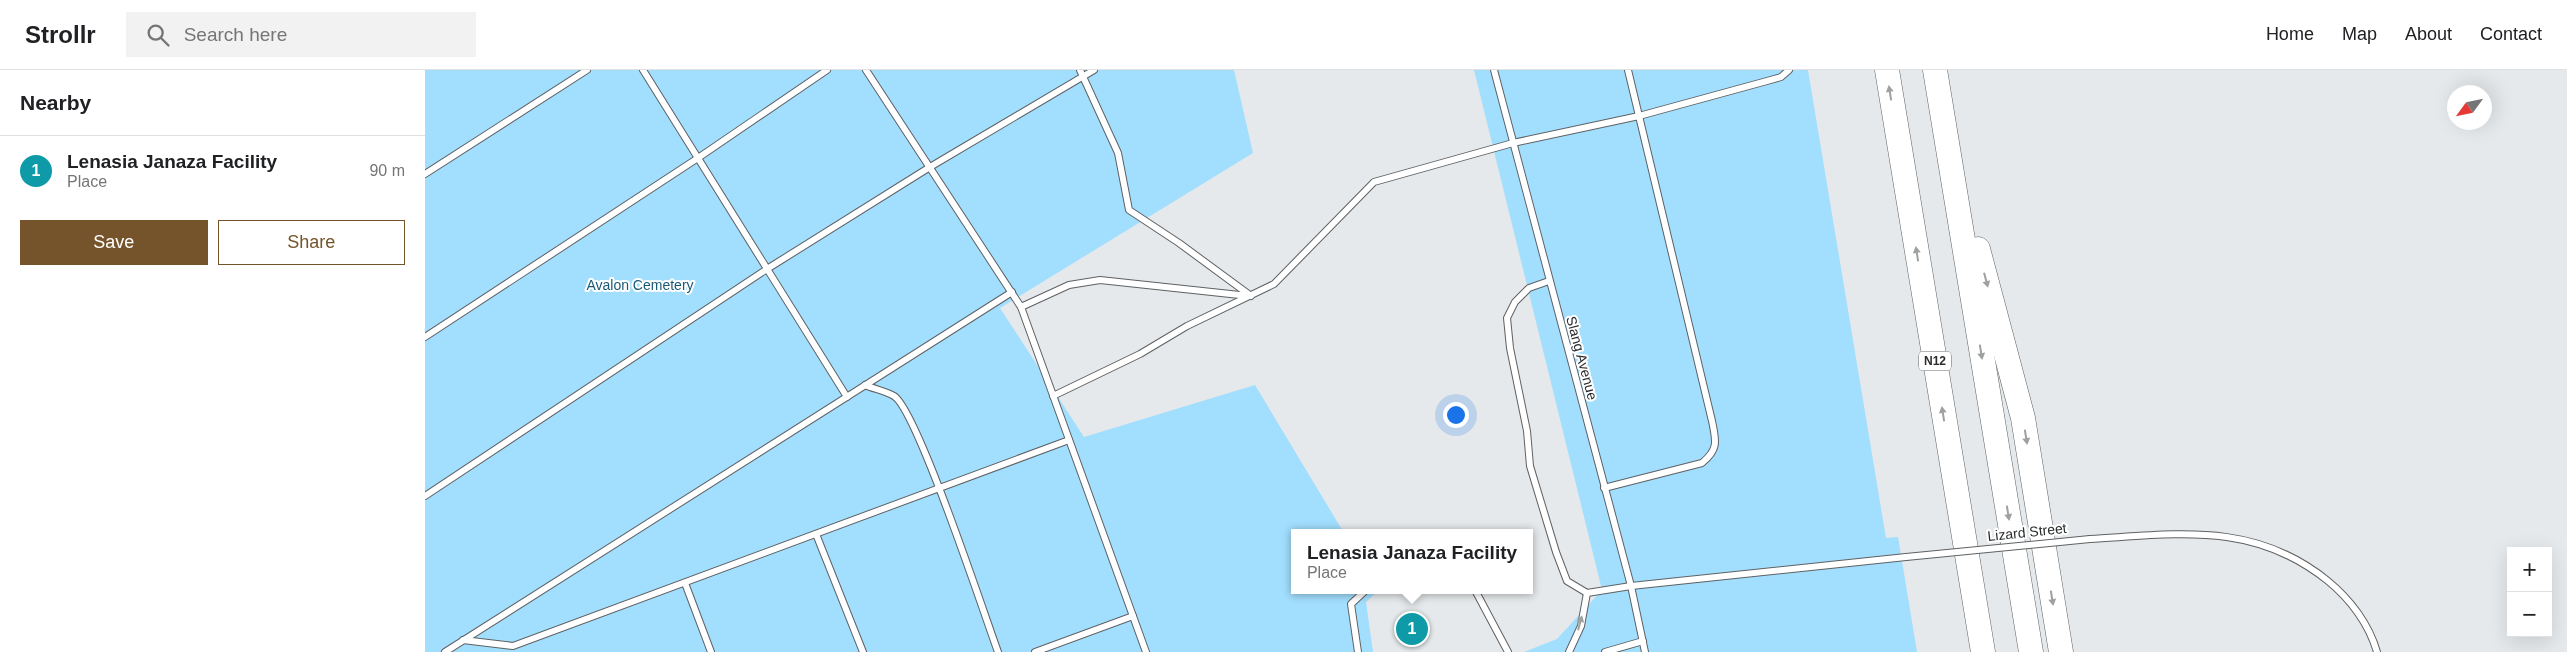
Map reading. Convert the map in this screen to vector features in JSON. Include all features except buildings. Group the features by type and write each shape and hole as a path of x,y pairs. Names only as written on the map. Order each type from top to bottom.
{"highway":[{"name":"N12","path":"1887,70 1983,652"},
{"path":"1935,70 2031,652"},
{"path":"1942,114 2023,418 2061,652"},
{"path":"1948,440 1965,652"}],"lane":[{"path":"425,174 587,70"},
{"path":"643,70 847,397"},
{"path":"425,337 698,158 827,70"},
{"path":"866,70 1021,307 1146,652"},
{"path":"425,496 767,269 1082,73 1094,70"},
{"name":"Slang Avenue","path":"1494,70 1631,586 1645,652"},
{"path":"1604,488 1702,463 1712,455 1715,446 1712,421 1628,70"},
{"path":"1053,396 1140,354 1187,326 1274,284 1374,182 1513,144 1639,116 1781,77 1789,70"},
{"path":"1082,73 1118,153 1129,210 1179,243 1251,296"},
{"path":"1021,307 1069,286 1100,280 1251,296"},
{"path":"1549,281 1529,288 1515,302 1507,318 1510,348 1527,431 1530,466 1556,552 1567,581 1587,593 1581,626 1569,652"},
{"path":"445,652 1012,292"},
{"path":"865,386 895,396 910,418 939,488 998,652"},
{"path":"463,640 513,646 1069,440"},
{"path":"816,534 863,652"},
{"name":"Lizard Street","path":"1587,593 1631,586 2090,539 2208,534 2242,538 2270,546 2297,559 2335,587 2365,624 2377,652"},
{"path":"685,583 711,652"},
{"path":"1358,652 1351,604 1362,594"},
{"path":"1477,594 1508,652"},
{"path":"1035,652 1133,616"},
{"path":"1605,652 1643,641"}],"green space":[{"name":"Avalon Cemetery","path":"425,70 1234,70 1253,153 1000,308 1084,437 1255,385 1342,529 1291,529 1291,594 1375,594 1366,602 1373,652 425,652"},
{"path":"1474,70 1808,70 1886,538 1898,537 1917,652 1524,652 1557,639 1602,590"}],"place":[{"name":"Lenasia Janaza Facility","path":"1412,629"}]}
